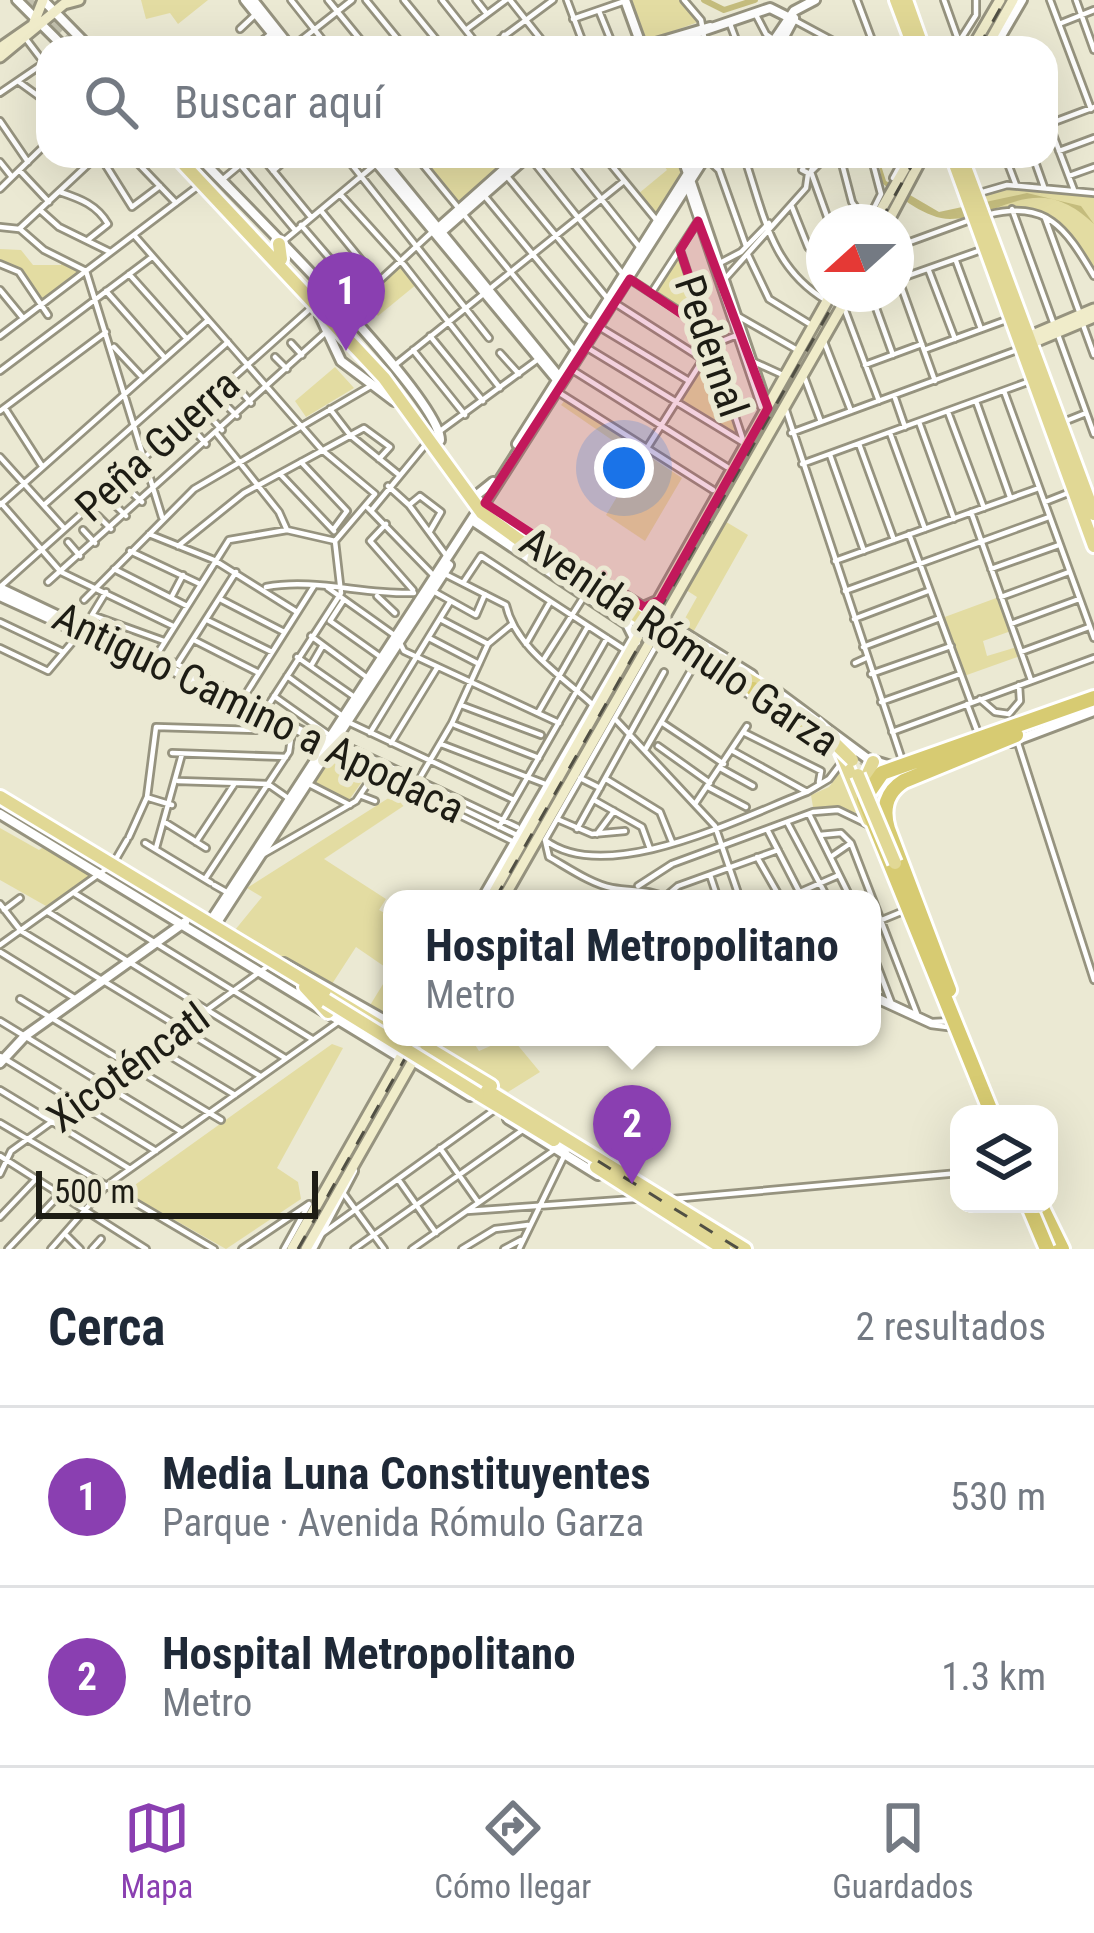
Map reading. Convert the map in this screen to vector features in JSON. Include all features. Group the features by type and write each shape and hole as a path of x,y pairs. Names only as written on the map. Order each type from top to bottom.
{"highway":[{"path":"749,685 842,752"},
{"path":"878,768 902,766 1094,702"},
{"path":"923,766 1012,728 1059,715"},
{"path":"892,788 1012,728"},
{"path":"878,768 891,777 886,824 989,1105"},
{"path":"878,768 867,789 870,824 988,1105"},
{"path":"963,1046 989,1105"},
{"path":"1036,1213 1050,1249"},
{"path":"1037,1213 1045,1232 1037,1242"},
{"path":"1039,1213 1062,1249"}],"main road":[{"path":"0,52 48,11 79,0"},
{"path":"896,0 911,36"},
{"path":"906,0 911,36"},
{"path":"980,36 1000,0"},
{"path":"995,36 1018,0"},
{"path":"0,52 26,39 48,11"},
{"name":"Avenida Rómulo Garza","path":"190,168 315,304 390,374 478,507 538,549"},
{"name":"Avenida Rómulo Garza","path":"195,168 230,197 280,251 478,507 814,723 848,754 941,968"},
{"path":"893,204 904,168"},
{"path":"899,183 912,168"},
{"path":"956,168 979,217 1047,399 1094,546"},
{"path":"966,168 986,248 1025,344 1034,380 1061,423 1093,509"},
{"path":"889,204 894,200"},
{"path":"652,613 821,312"},
{"path":"493,890 639,632 839,312"},
{"path":"1025,344 1094,313"},
{"path":"509,890 556,814 639,632"},
{"path":"749,685 788,698"},
{"name":"Avenida Rómulo Garza","path":"749,685 838,747 870,824"},
{"path":"847,773 863,779 878,768"},
{"path":"0,801 47,836 107,868"},
{"path":"0,801 383,1036"},
{"path":"518,834 537,815"},
{"path":"269,967 332,1007 383,1031"},
{"path":"401,1046 480,1091 505,1099"},
{"path":"410,1046 520,1123 720,1249"},
{"path":"314,1245 421,1046"},
{"path":"431,1046 505,1099 745,1249"},
{"path":"288,1249 412,1062"}],"street":[{"path":"17,0 48,11 70,36"},
{"path":"249,0 275,36"},
{"path":"249,0 278,36"},
{"path":"291,0 320,36"},
{"path":"328,0 357,36"},
{"path":"306,36 352,0"},
{"path":"366,0 395,36"},
{"path":"404,0 433,36"},
{"path":"442,0 472,36"},
{"path":"476,0 487,14"},
{"path":"466,30 508,0 538,36"},
{"path":"504,35 553,0"},
{"path":"567,0 579,36"},
{"path":"573,19 625,0 637,36"},
{"path":"684,0 705,28 705,36"},
{"path":"857,0 870,36"},
{"path":"944,0 957,36"},
{"path":"997,36 1018,0"},
{"path":"1050,0 1092,108 1058,120"},
{"path":"1076,0 1094,50"},
{"path":"962,36 977,3"},
{"path":"678,36 775,8 801,9 832,36"},
{"path":"783,36 801,9"},
{"path":"1059,23 1094,10"},
{"path":"48,11 52,34"},
{"path":"48,11 52,34"},
{"path":"598,11 609,36"},
{"path":"755,13 770,36"},
{"path":"240,29 256,14"},
{"path":"729,22 734,36"},
{"path":"690,36 705,28"},
{"path":"268,36 272,33"},
{"path":"52,34 56,36"},
{"path":"26,39 36,52"},
{"path":"0,93 36,71"},
{"path":"18,81 36,94"},
{"path":"0,121 28,162"},
{"path":"1074,190 1059,151 1094,138"},
{"path":"0,189 36,154"},
{"path":"0,162 12,177"},
{"path":"1069,176 1094,167"},
{"path":"19,229 86,168"},
{"path":"107,168 132,207 160,187"},
{"path":"142,168 176,203"},
{"path":"209,168 230,197"},
{"path":"221,181 236,168"},
{"path":"243,168 362,296"},
{"path":"248,173 253,168"},
{"path":"270,168 311,217"},
{"path":"273,171 276,168"},
{"path":"354,168 489,338"},
{"path":"280,251 298,227 369,168"},
{"path":"385,168 560,383 713,490"},
{"path":"426,168 576,352"},
{"path":"483,193 507,168"},
{"path":"48,583 206,445 400,262 514,168"},
{"path":"538,168 627,277 706,329"},
{"path":"577,168 641,248"},
{"path":"614,168 658,222"},
{"path":"684,168 698,221 764,407"},
{"path":"560,383 696,168"},
{"path":"717,168 746,246"},
{"path":"749,168 790,275 806,284"},
{"path":"808,168 823,204"},
{"path":"718,264 792,206 806,188 813,168"},
{"path":"843,168 854,204"},
{"path":"874,168 881,194 877,204"},
{"path":"1010,168 1016,185"},
{"path":"1037,168 1044,187"},
{"path":"19,170 49,202"},
{"path":"506,175 612,301 704,359"},
{"path":"394,365 624,181"},
{"path":"627,277 641,248 687,182"},
{"path":"687,182 764,407"},
{"path":"0,336 202,183"},
{"path":"976,194 1016,185 1094,194"},
{"path":"60,192 86,201 106,220 108,224 89,239"},
{"path":"483,193 597,325 689,381"},
{"path":"340,194 500,388"},
{"path":"792,206 806,242"},
{"path":"320,209 379,282"},
{"path":"1012,209 1094,434"},
{"path":"914,240 1012,209 1044,215 1067,235 1094,275"},
{"path":"40,210 62,229 110,252"},
{"path":"1044,215 1094,355"},
{"path":"651,294 698,221"},
{"path":"724,280 771,225"},
{"path":"0,227 19,229 44,250 86,271 162,517"},
{"path":"134,235 304,423 322,450 375,494 369,508"},
{"path":"914,273 986,248"},
{"name":"Pedernal","path":"675,404 744,442 680,250"},
{"path":"748,255 765,294 813,326"},
{"path":"0,371 152,257"},
{"path":"956,259 981,329"},
{"path":"0,264 19,272 48,315"},
{"path":"928,269 955,339"},
{"path":"130,274 187,339"},
{"path":"0,290 23,318"},
{"path":"106,291 165,358"},
{"name":"Peña Guerra","path":"0,590 315,304"},
{"path":"852,312 878,401"},
{"path":"877,312 893,355"},
{"path":"910,312 935,381"},
{"path":"736,315 799,351"},
{"path":"865,365 1012,318"},
{"path":"173,626 61,572 0,503 209,320"},
{"path":"336,322 394,365 435,438"},
{"name":"Avenida Rómulo Garza","path":"336,322 340,361 379,381 435,438"},
{"path":"346,720 368,679 433,591 478,507 597,325"},
{"path":"42,466 2,410 106,332"},
{"path":"647,448 712,345 739,334"},
{"path":"430,335 483,401"},
{"path":"824,339 850,411"},
{"path":"44,506 228,342"},
{"path":"110,343 143,378"},
{"path":"291,343 302,355"},
{"path":"791,433 1025,344"},
{"path":"586,347 675,404"},
{"path":"413,350 465,415"},
{"path":"500,353 519,374"},
{"path":"275,357 287,369"},
{"path":"154,660 214,560 236,537 287,530 336,536 435,438 539,358"},
{"path":"752,361 785,376"},
{"path":"572,369 727,467"},
{"path":"803,373 821,422"},
{"path":"802,464 1034,380"},
{"path":"84,600 162,517 238,461 379,381"},
{"path":"239,389 251,403"},
{"path":"1004,391 1094,638"},
{"path":"894,396 905,427"},
{"path":"788,398 791,433 902,766"},
{"path":"976,401 1011,498"},
{"path":"224,403 237,416"},
{"path":"330,409 350,435 398,474"},
{"path":"948,411 984,508"},
{"path":"1061,423 1086,413"},
{"path":"212,419 287,530"},
{"path":"919,422 954,518"},
{"path":"178,546 258,485 365,428 389,446 379,459"},
{"path":"193,429 206,445"},
{"path":"890,433 925,529"},
{"path":"859,444 894,540"},
{"path":"830,454 864,550"},
{"path":"0,457 64,528"},
{"path":"301,462 347,512 336,536 341,588 330,621 385,656"},
{"path":"280,474 336,536"},
{"path":"388,486 430,531 443,572"},
{"path":"835,561 1040,488"},
{"path":"129,490 142,502"},
{"path":"1045,502 1074,491"},
{"path":"409,505 418,496 440,512 430,531"},
{"path":"115,505 126,516"},
{"name":"Avenida Rómulo Garza","path":"478,507 496,530 602,601 639,632 695,664 749,685"},
{"path":"369,508 443,572 506,605 511,626 526,644 592,705"},
{"path":"971,512 1031,680"},
{"path":"98,516 111,529"},
{"path":"845,591 1050,517"},
{"name":"Avenida Rómulo Garza","path":"499,518 788,698 878,768"},
{"path":"386,524 370,542 418,596"},
{"path":"83,530 94,543"},
{"path":"147,532 214,560 297,612"},
{"path":"816,538 826,535"},
{"path":"909,535 981,738 1094,702"},
{"path":"68,542 80,556"},
{"path":"991,568 1060,544"},
{"path":"130,550 200,584"},
{"path":"464,583 481,556 625,650"},
{"path":"113,569 187,606"},
{"path":"177,664 236,572"},
{"path":"398,640 418,596 443,572"},
{"path":"1001,596 1070,572"},
{"path":"172,596 183,575"},
{"path":"602,601 610,594 610,584"},
{"path":"262,588 315,586 418,596"},
{"path":"244,697 315,586"},
{"path":"328,588 416,657 559,723"},
{"name":"Antiguo Camino a Apodaca","path":"0,590 265,710 518,834"},
{"path":"433,591 476,615 485,594"},
{"path":"854,619 929,591"},
{"path":"0,648 46,671 82,630 106,592"},
{"path":"490,890 592,705 639,632 586,594 544,659"},
{"path":"375,595 395,613"},
{"path":"220,598 284,632"},
{"path":"154,660 177,664 265,710 310,635 339,599"},
{"path":"1011,624 1079,599"},
{"path":"370,733 450,602"},
{"path":"526,644 550,602"},
{"path":"92,615 164,641"},
{"path":"863,647 940,618"},
{"path":"206,620 272,652"},
{"path":"440,620 488,644"},
{"path":"0,622 63,652"},
{"path":"416,783 452,723 488,644 511,626"},
{"path":"538,713 588,626"},
{"path":"1021,652 1090,627"},
{"path":"310,635 368,679"},
{"path":"428,638 479,664"},
{"path":"501,823 607,638"},
{"path":"678,651 680,640 690,638"},
{"path":"194,640 257,672"},
{"path":"625,831 577,830 556,814 652,650 662,644 695,664 645,750"},
{"path":"311,664 323,645"},
{"path":"871,674 951,646"},
{"path":"297,656 356,698"},
{"path":"210,927 385,656"},
{"path":"855,663 866,658"},
{"path":"892,732 1094,658"},
{"path":"154,660 288,730 331,745"},
{"path":"392,743 437,668"},
{"path":"577,830 664,672"},
{"path":"880,702 961,674"},
{"path":"286,676 346,720 514,800"},
{"path":"1012,728 1019,685"},
{"path":"274,695 331,745 374,774 518,834"},
{"path":"980,699 1012,728 1094,980"},
{"path":"1012,728 1094,702"},
{"path":"461,704 542,735"},
{"path":"614,718 715,826 737,890"},
{"path":"661,722 753,786"},
{"path":"452,723 538,758"},
{"path":"76,999 0,946 107,868 128,839 147,797 156,727 288,730"},
{"path":"695,804 745,729 820,771 816,787"},
{"path":"210,882 286,757 288,730"},
{"path":"441,744 548,784"},
{"path":"658,746 746,806"},
{"path":"734,751 807,792 811,813 847,890"},
{"path":"543,837 597,856 650,849 807,792 842,752"},
{"path":"172,754 286,757"},
{"path":"156,848 172,805 182,754"},
{"path":"668,775 677,760"},
{"path":"259,854 350,805 362,796 374,774"},
{"path":"580,778 600,788"},
{"path":"605,779 660,812 672,842"},
{"path":"178,782 268,784 294,802"},
{"path":"196,842 236,783"},
{"path":"306,783 350,805"},
{"path":"362,796 376,801"},
{"path":"147,797 172,805"},
{"path":"594,800 642,827 650,849"},
{"path":"543,837 549,857 616,889 638,886 672,865 811,813 838,810 870,824"},
{"path":"598,834 614,811"},
{"path":"0,814 47,836"},
{"path":"787,822 825,890"},
{"path":"166,823 206,848"},
{"path":"766,830 799,890"},
{"path":"820,835 842,832 870,890"},
{"path":"145,843 233,895"},
{"path":"832,856 851,843"},
{"path":"673,890 778,850"},
{"path":"757,857 776,890"},
{"path":"710,875 715,890"},
{"path":"811,890 841,875"},
{"path":"638,886 648,890"},
{"path":"74,893 312,1039"},
{"path":"20,898 2,907 21,931 260,1076"},
{"path":"906,910 882,920 917,1014"},
{"path":"48,912 285,1058"},
{"path":"156,1151 1,1059 25,1036 188,918 269,967 294,967 383,1019"},
{"path":"881,949 891,945"},
{"name":"Xicoténcatl","path":"0,1174 4,1158 27,1140 269,967"},
{"path":"881,976 891,1002"},
{"path":"20,999 221,1120"},
{"path":"881,999 937,1023 954,1025"},
{"path":"881,1000 931,1025 954,1025"},
{"path":"51,1249 106,1186 312,1039 332,1007 383,1042"},
{"path":"0,1021 182,1132"},
{"path":"354,1249 459,1175 520,1123 389,1046"},
{"path":"155,1047 235,1094"},
{"path":"0,1090 130,1169"},
{"path":"314,1245 356,1209 494,1110"},
{"path":"0,1124 214,1249"},
{"path":"440,1148 478,1202"},
{"path":"563,1150 720,1249"},
{"path":"412,1249 563,1150"},
{"path":"519,1249 563,1150"},
{"path":"4,1158 146,1249"},
{"path":"314,1245 344,1194 353,1166"},
{"path":"666,1199 950,1174"},
{"path":"0,1216 36,1179"},
{"path":"398,1179 436,1233"},
{"path":"8,1249 60,1194"},
{"path":"344,1194 384,1249"},
{"path":"467,1210 635,1199"},
{"path":"242,1249 309,1204 288,1249"},
{"path":"462,1249 495,1229 531,1226"},
{"path":"66,1235 80,1249"},
{"path":"92,1249 101,1239"},
{"path":"505,1249 523,1239"}],"highlighted area":[{"path":"698,221 768,408 660,600 644,607 485,503 630,279 707,331 680,250"}],"shaded area":[{"path":"141,0 208,0 178,24 170,13 146,19"},
{"path":"632,0 682,0 698,22 660,36 644,36"},
{"path":"430,168 501,168 460,206"},
{"path":"683,168 685,176 657,218 638,194 667,170"},
{"path":"880,168 886,181 939,212 1027,193 1081,206 1094,224 1073,208 1036,198 950,219 911,204 882,183"},
{"path":"1002,187 1094,196 1094,270 1074,238 1051,218 1023,210 986,215 978,194"},
{"path":"0,249 21,250 33,265 61,265 62,258 84,270 42,300 20,270 0,260"},
{"path":"679,256 701,323 654,293"},
{"path":"401,264 417,284 378,316 362,299"},
{"path":"711,350 741,441 678,403"},
{"path":"335,367 354,388 306,417 295,401"},
{"path":"565,400 682,478 645,541 606,515 621,490 605,480 625,449 561,405"},
{"path":"723,520 748,535 691,636 679,629 697,597 683,588"},
{"path":"999,597 1011,631 983,641 987,656 1017,647 1020,656 964,676 942,618"},
{"path":"329,758 366,776 349,800 313,783"},
{"path":"841,771 859,813 813,807 811,795 829,787"},
{"path":"398,792 414,799 324,859 383,897 379,910 383,912 383,966 356,947 332,984 235,930 262,897 247,888"},
{"path":"0,828 39,850 45,846 94,874 46,906 0,880"},
{"path":"383,984 383,1017 369,1007"},
{"path":"332,1044 343,1048 277,1168 298,1182 301,1199 226,1249 125,1192"},
{"path":"518,1046 540,1072 508,1092 438,1049"}],"waterway":[{"path":"704,0 724,10 755,0"}],"tunnel":[{"path":"25,0 61,36"},
{"path":"844,748 888,771 923,766"}],"railway":[{"path":"985,36 1005,0"},
{"path":"890,204 910,168"},
{"path":"500,890 829,312"},
{"path":"298,1249 412,1046"},
{"path":"598,1161 739,1249"}],"place":[{"name":"Media Luna Constituyentes","path":"346,351"},
{"name":"Hospital Metropolitano","path":"632,1184"}]}
